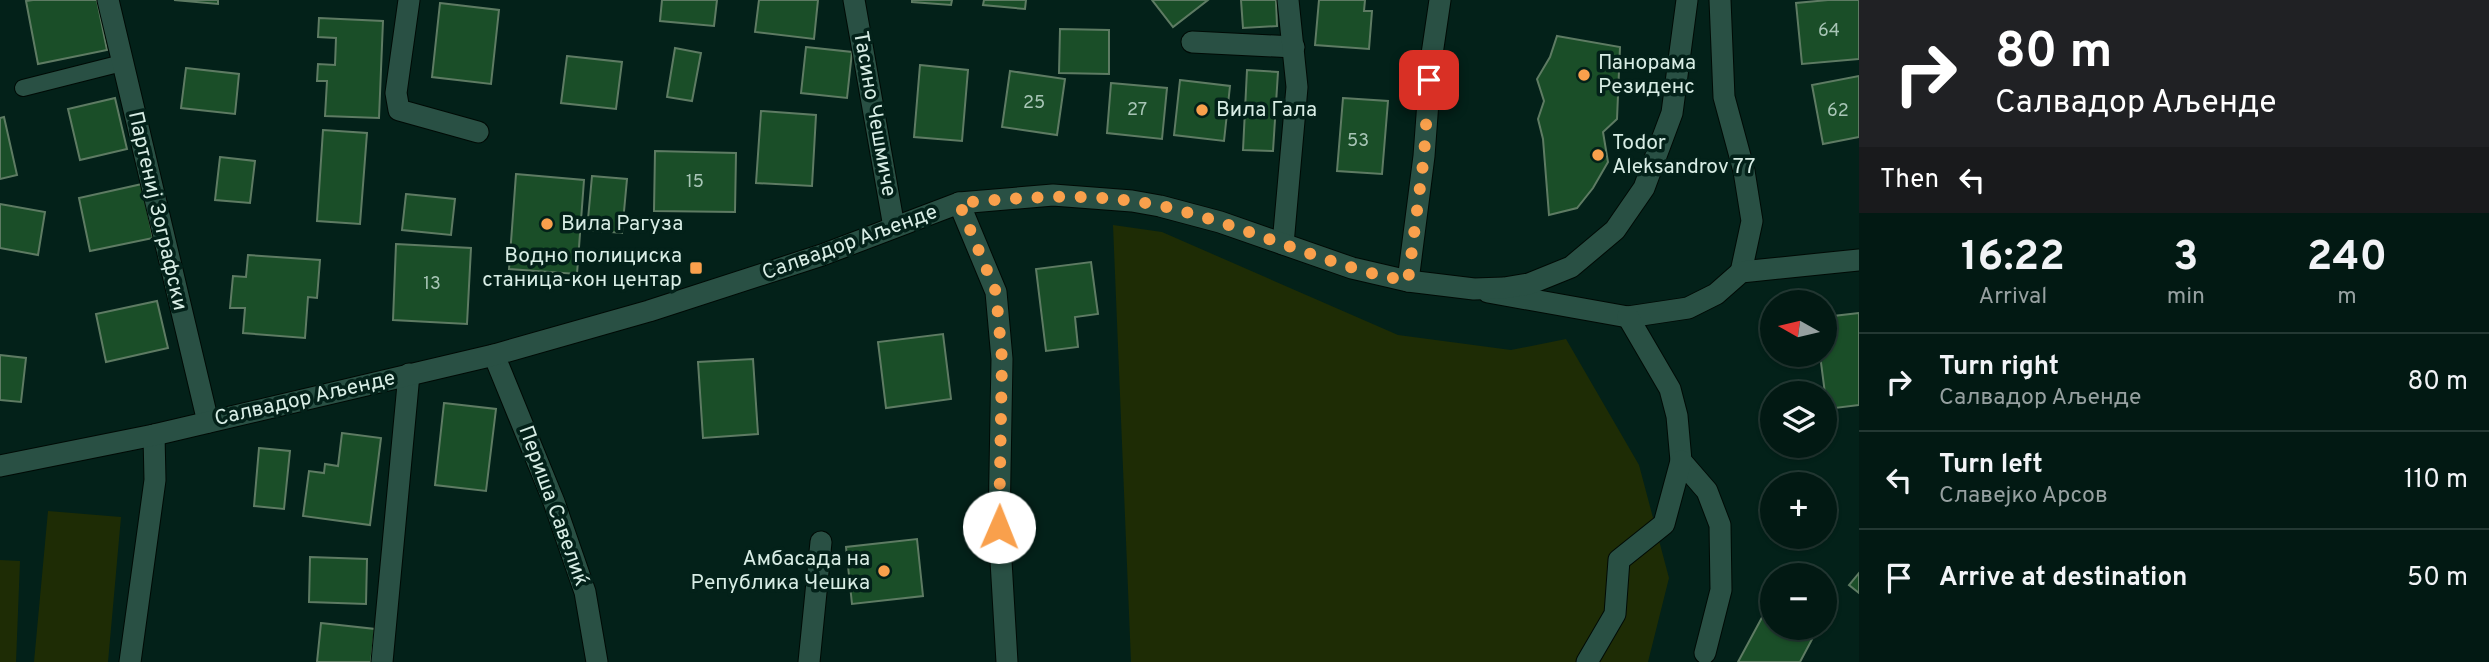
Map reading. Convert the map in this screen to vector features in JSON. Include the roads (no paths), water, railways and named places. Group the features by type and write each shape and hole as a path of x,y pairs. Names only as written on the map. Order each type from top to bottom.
{"street":[{"name":"Партениј Зографски","path":"108,0 208,422"},
{"path":"409,0 396,93 399,110 478,132"},
{"name":"Тасино Чешмиче","path":"854,0 894,227"},
{"path":"1283,244 1297,87 1289,0"},
{"path":"1408,281 1440,0"},
{"name":"Салвадор Аљенде","path":"0,466 154,435 494,355 649,311 822,255 959,203 1052,195 1104,197 1160,206 1352,268 1408,281 1474,289 1529,284 1571,267 1615,230 1644,188 1672,113 1687,0"},
{"path":"1720,0 1724,97 1744,171 1752,221 1741,272"},
{"path":"1192,42 1294,47"},
{"path":"959,203 996,292 1002,359 999,527 1007,662"},
{"path":"1474,289 1628,317 1688,308 1716,294 1741,272 1859,260"},
{"path":"1587,662 1615,614 1619,560 1664,524 1681,461 1677,416 1670,389 1628,317"},
{"name":"Периша Савелиќ","path":"494,355 554,502 585,592 597,662"},
{"path":"382,662 409,374"},
{"path":"130,662 155,480 154,435"},
{"path":"1681,461 1707,491 1720,525 1721,590 1706,653"},
{"path":"809,662 821,542"}],"lane":[{"path":"23,88 122,63"}],"place":[{"name":"Панорама Резиденс","path":"1584,75"},
{"name":"Вила Гала","path":"1202,110"},
{"name":"Todor Aleksandrov 77","path":"1598,155"},
{"name":"Вила Рагуза","path":"547,224"},
{"name":"Водно полициска станица-кон центар","path":"696,268"},
{"name":"Амбасада на Република Чешка","path":"884,571"}]}
